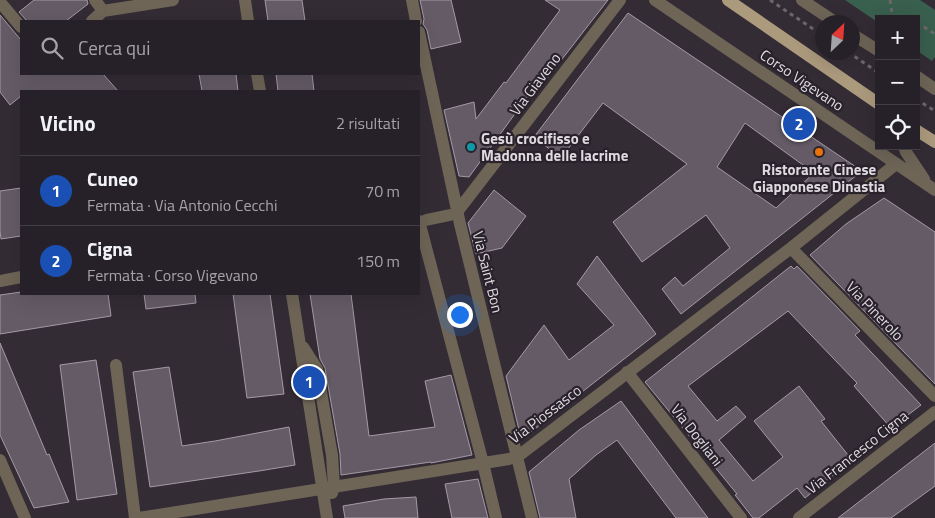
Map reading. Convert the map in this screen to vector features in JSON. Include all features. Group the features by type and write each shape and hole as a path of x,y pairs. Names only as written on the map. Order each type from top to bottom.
{"main road":[{"name":"Corso Vigevano","path":"728,0 875,101"},
{"path":"920,133 935,142"}],"street":[{"path":"95,0 103,11"},
{"path":"93,20 103,11 173,0"},
{"path":"244,0 248,20"},
{"path":"412,0 416,20"},
{"name":"Via Giaveno","path":"454,214 620,0"},
{"name":"Corso Vigevano","path":"655,0 933,189"},
{"path":"802,0 825,15"},
{"path":"0,2 20,26"},
{"name":"Via Saint Bon","path":"420,37 454,214 513,458 532,518"},
{"path":"860,39 875,48"},
{"path":"257,75 260,90"},
{"path":"920,79 935,89"},
{"name":"Corso Vigevano","path":"905,150 933,189"},
{"name":"Via Piossasco","path":"137,518 513,458 791,248 896,164"},
{"path":"454,214 422,220 487,463 496,518"},
{"name":"Via Pinerolo","path":"791,248 935,396"},
{"path":"0,280 20,277"},
{"path":"292,295 328,488 326,514"},
{"path":"116,365 137,518"},
{"name":"Via Dogliani","path":"627,372 741,518"},
{"name":"Via Francesco Cigna","path":"799,518 935,412"},
{"path":"0,460 25,518"}],"path":[{"path":"770,0 815,30"},
{"path":"890,0 892,15"},
{"path":"920,28 924,27 935,34"},
{"path":"860,60 875,70"},
{"path":"920,102 935,111"}],"green space":[{"path":"845,0 920,0 935,10 935,57 932,61 920,53 920,15 875,15 875,20"}],"building":[{"path":"34,0 87,0 88,4 67,20 26,20 19,12"},
{"path":"265,0 302,0 305,20 268,20"},
{"path":"420,0 451,0 461,42 431,49 427,30 423,24 424,19"},
{"path":"545,0 608,0 545,81 541,78 469,177 459,176 444,110 474,102 476,119 504,82 506,83 560,10"},
{"path":"628,13 862,171 681,314 662,289 675,277 683,286 730,248 706,215 642,262 613,222 687,164 603,103 561,158 534,137","holes":["745,123 814,173 776,208 717,167"]},
{"path":"0,15 20,39 20,75 104,75 117,90 20,90 20,97 10,105 0,92"},
{"path":"199,75 236,75 238,90 202,90"},
{"path":"276,75 312,75 314,90 278,90"},
{"path":"20,188 20,236 1,239 0,191"},
{"path":"494,190 526,216 502,248 476,254 468,223"},
{"path":"884,198 935,232 935,384 810,255 846,224"},
{"path":"597,256 656,334 531,432 519,430 506,376 544,325 569,360 614,325 577,284"},
{"path":"791,266 794,269 797,266 860,331 855,335 921,405 891,428 854,386 857,383 788,311 688,386 717,421 736,406 746,417 719,440 753,481 783,457 754,421 799,386 825,419 821,421 852,460 805,498 797,488 759,518 753,518 735,495 737,494 645,382"},
{"path":"20,292 20,295 108,295 111,316 0,334 0,295"},
{"path":"144,295 195,295 196,303 146,309"},
{"path":"233,295 270,295 284,394 247,398"},
{"path":"310,295 351,295 369,436 435,427 425,381 451,375 472,455 431,463 341,475 340,454 325,368 320,359"},
{"path":"0,343 69,502 34,508 0,435"},
{"path":"96,360 117,494 77,500 60,365"},
{"path":"169,367 182,446 289,427 295,465 150,487 133,372"},
{"path":"621,401 708,518 676,518 617,440 596,455 569,479 576,518 540,518 529,472 579,430"},
{"path":"935,443 935,486 891,518 838,518"},
{"path":"478,479 488,518 452,518 445,484"},
{"path":"416,497 418,518 345,518 343,506 384,499"}],"place":[{"name":"Cigna","path":"799,124"},
{"name":"Gesù crocifisso e Madonna delle lacrime","path":"471,147"},
{"name":"Ristorante Cinese Giapponese Dinastia","path":"819,152"},
{"name":"Cuneo","path":"309,382"}]}
